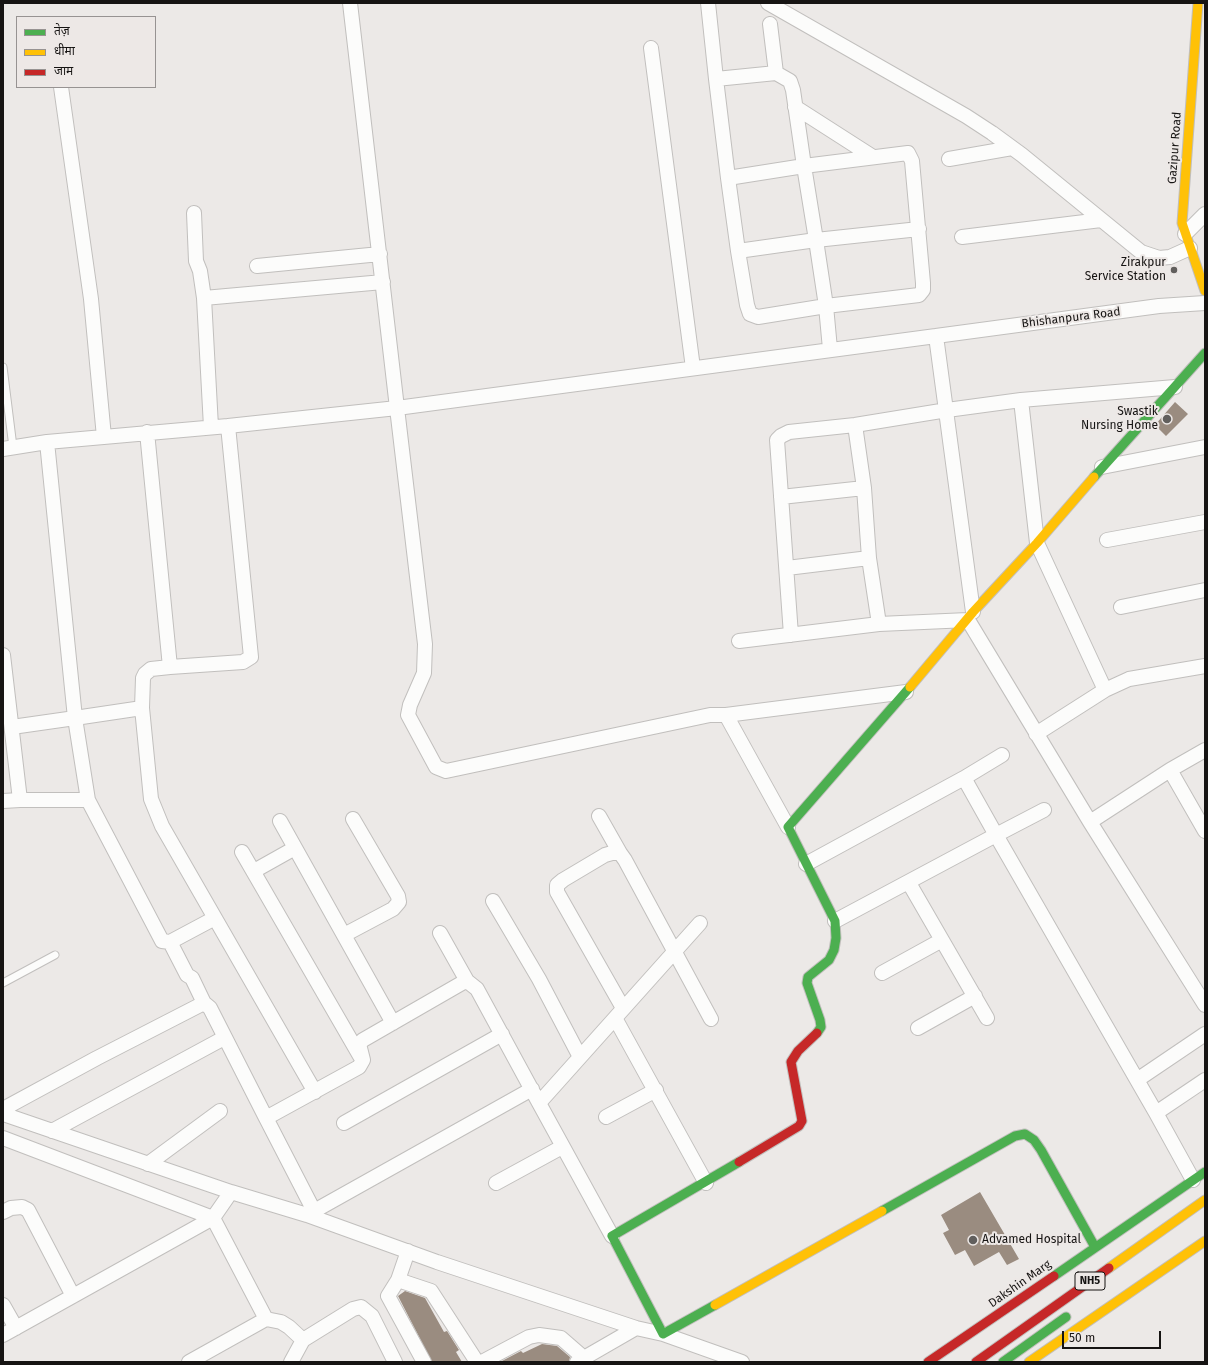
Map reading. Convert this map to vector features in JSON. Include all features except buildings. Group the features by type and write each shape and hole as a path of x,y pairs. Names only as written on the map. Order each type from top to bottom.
{"main road":[{"name":"Gazipur Road","path":"1198,3 1182,223 1205,291"},
{"path":"1095,1247 1041,1150 1034,1140 1025,1134 1015,1136 663,1334 612,1236 706,1183 799,1126 802,1121 791,1062 798,1051 817,1033 821,1027 807,983 808,977 829,960 834,950 836,938 835,921 788,827 1102,467 1205,353"},
{"name":"Dakshin Marg","path":"928,1362 1205,1172"},
{"name":"NH5","path":"976,1362 1205,1200"},
{"path":"1029,1362 1205,1241"},
{"path":"1003,1362 1072,1312"}],"street":[{"path":"350,3 425,644 424,673 410,705 408,715 436,767 446,771 710,715 726,715 906,692"},
{"path":"708,3 728,178 738,252 747,305 750,314 758,317 826,306 919,295 923,290 912,161 908,154 804,166 728,178"},
{"path":"768,3 966,116 1012,148 1141,252 1159,258 1170,257 1188,241 1205,214"},
{"path":"770,24 776,73"},
{"path":"652,48 693,368"},
{"path":"716,79 776,73 790,80 826,306 830,349"},
{"path":"61,88 90,299 104,437"},
{"path":"795,107 873,157"},
{"path":"949,159 1012,148"},
{"path":"194,213 196,261 200,271 204,298 212,427"},
{"path":"962,238 1101,220"},
{"path":"738,252 816,240 918,229"},
{"path":"256,266 380,254"},
{"path":"204,298 383,282"},
{"name":"Bhishanpura Road","path":"8,448 47,442 228,426 397,408 830,349 1159,306 1205,302"},
{"path":"936,336 947,410 971,616 1036,734 1205,1005"},
{"path":"791,635 777,440 781,436 790,432 855,426 947,410 1021,400 1175,387"},
{"path":"1021,400 1037,543 1105,690"},
{"path":"228,426 251,657 243,662 151,669 142,678 142,708 150,792 155,811 162,826 315,1092"},
{"path":"855,426 864,488 870,558 879,624"},
{"path":"147,432 170,667"},
{"path":"47,442 75,718 88,800 162,941 170,942 216,918"},
{"path":"1102,467 1205,447"},
{"path":"781,497 864,488"},
{"path":"1107,540 1205,522"},
{"path":"787,568 870,558"},
{"path":"1121,607 1205,590"},
{"path":"739,641 879,624 971,616"},
{"path":"3,655 20,800"},
{"path":"1036,734 1105,690 1129,680 1145,675 1205,666"},
{"path":"12,727 142,708"},
{"path":"726,715 788,827"},
{"path":"1090,822 1170,770 1205,750"},
{"path":"806,864 964,778 1002,755"},
{"path":"1170,770 1205,831"},
{"path":"964,778 1193,1180"},
{"path":"3,801 88,800"},
{"path":"835,921 1044,810"},
{"path":"599,816 711,1019"},
{"path":"344,936 393,909 399,902 398,896 353,819"},
{"path":"280,821 393,1023"},
{"path":"254,871 295,848"},
{"path":"242,852 363,1060"},
{"path":"620,853 605,855 587,866 557,885 557,892 619,1013 656,1090 706,1183"},
{"path":"909,883 987,1018"},
{"path":"493,901 538,979 580,1057"},
{"path":"539,1103 700,922"},
{"path":"440,933 467,981 477,989 612,1236"},
{"path":"882,973 942,940"},
{"path":"170,942 186,975 192,978 204,1004 210,1008 266,1118 311,1213"},
{"path":"266,1118 359,1067 363,1060 359,1044 363,1040 467,981"},
{"path":"918,1028 974,996"},
{"path":"3,1109 97,1058 204,1004"},
{"path":"344,1123 502,1034"},
{"path":"1137,1080 1205,1034"},
{"path":"52,1131 224,1038"},
{"path":"1156,1113 1205,1080"},
{"path":"311,1213 532,1088"},
{"path":"606,1117 656,1090"},
{"path":"148,1164 220,1111"},
{"path":"3,1114 231,1192 311,1213 408,1252 636,1328 663,1334 742,1362"},
{"path":"3,1138 214,1218 266,1320"},
{"path":"496,1183 562,1147"},
{"path":"3,1335 214,1218 231,1192"},
{"path":"3,1212 11,1208 22,1207 28,1210 73,1296"},
{"path":"408,1252 398,1280 388,1296 424,1362"},
{"path":"398,1280 431,1291 477,1362"},
{"path":"3,1305 16,1328"},
{"path":"291,1362 303,1340 353,1309 361,1307 372,1316 396,1362"},
{"path":"195,1361 266,1320 281,1322 303,1340"},
{"path":"482,1362 529,1337 539,1335 561,1338 580,1360 636,1328"}],"lane":[{"path":"3,367 8,448"},
{"path":"3,983 55,955"}],"traffic: fast":[{"path":"1094,477 1205,353"},
{"path":"817,1033 821,1027 820,1020 807,983 808,977 829,960 834,950 836,938 835,921 788,827 910,687"},
{"path":"882,1211 1015,1136 1025,1134 1034,1140 1041,1150 1095,1247"},
{"path":"715,1305 663,1334 612,1236 739,1162"},
{"path":"1054,1276 1205,1172"},
{"path":"1003,1362 1066,1317"}],"traffic: slow":[{"path":"1198,3 1182,223 1205,291"},
{"path":"910,687 973,612 1037,543 1094,477"},
{"path":"1109,1268 1205,1200"},
{"path":"715,1305 882,1211"},
{"path":"1029,1362 1205,1241"}],"traffic: jam":[{"path":"739,1162 799,1126 802,1121 791,1062 798,1051 817,1033"},
{"path":"976,1362 1109,1268"},
{"path":"928,1362 1054,1276"}],"place":[{"name":"Zirakpur Service Station","path":"1174,270"},
{"name":"Swastik Nursing Home","path":"1167,419"},
{"name":"Advamed Hospital","path":"973,1240"}]}
